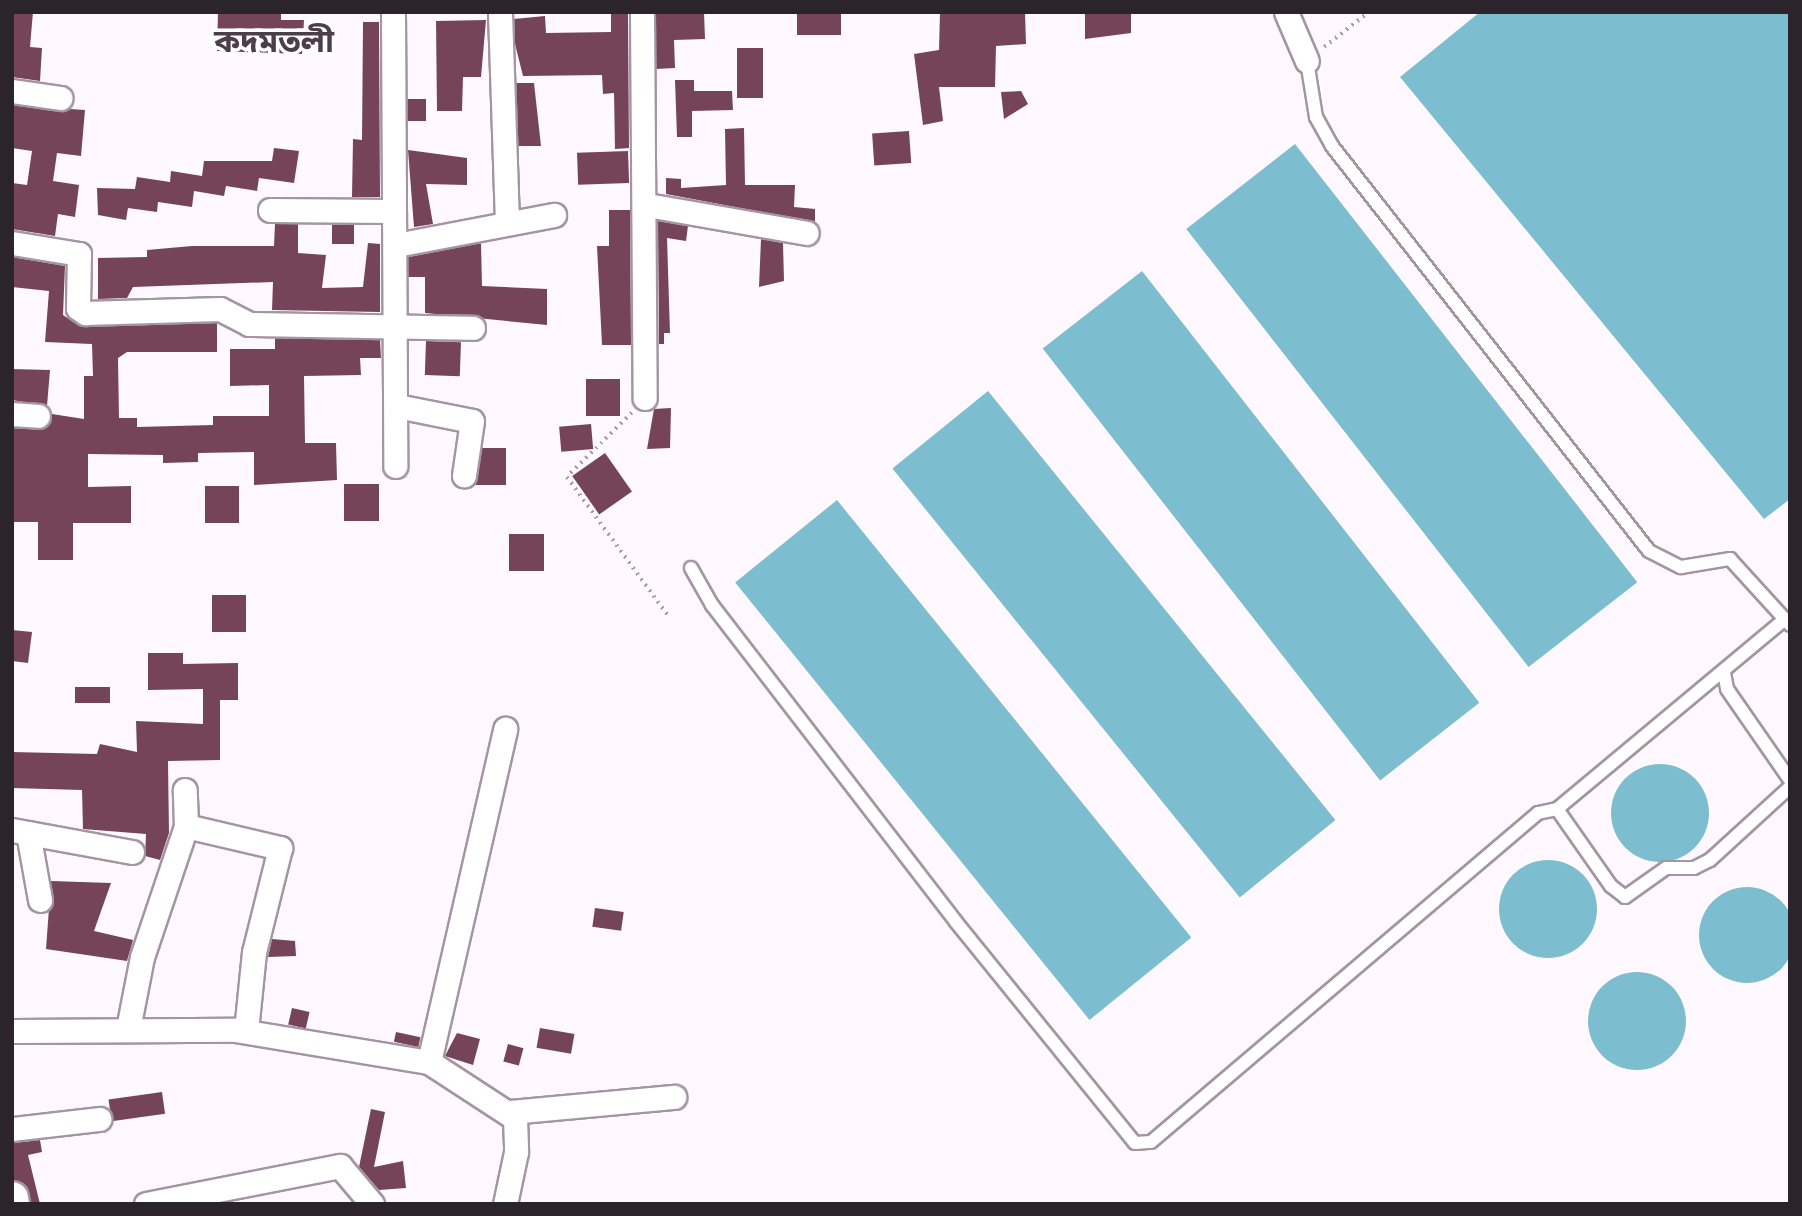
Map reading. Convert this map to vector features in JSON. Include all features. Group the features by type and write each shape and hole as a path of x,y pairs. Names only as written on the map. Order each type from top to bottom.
{"main road":[{"path":"12,1198 13,1204"}],"street":[{"path":"393,12 391,211 396,245 398,325 395,466"},
{"path":"500,12 507,223"},
{"path":"642,12 647,205 645,398"},
{"path":"1286,12 1307,61"},
{"path":"12,91 60,97"},
{"path":"647,205 807,233"},
{"path":"270,210 391,211"},
{"path":"396,245 554,215"},
{"path":"12,243 79,254 78,308 85,313 220,309 249,324 473,328"},
{"path":"397,406 472,421 464,475"},
{"path":"12,414 37,416"},
{"path":"429,1062 505,729"},
{"path":"128,1029 142,957 186,826 185,790"},
{"path":"186,826 280,848 254,951 246,1031"},
{"path":"40,900 20,831 132,852"},
{"path":"12,1031 246,1031 429,1062 511,1112 674,1097"},
{"path":"505,1204 516,1152 511,1112"},
{"path":"12,1129 99,1119"},
{"path":"146,1204 340,1166 372,1204"}],"lane":[{"path":"691,568 956,922 1135,1143 1151,1142 1538,813 1557,808 1787,622 1730,559 1681,567 1649,551 1332,146 1316,117 1307,61"},
{"path":"1724,674 1727,689 1790,780"},
{"path":"1557,808 1611,886 1625,897 1666,868 1694,868 1710,860 1790,787"}],"path":[{"path":"1307,61 1369,12"},
{"path":"645,398 567,477 669,617"}],"water":[{"path":"1480,12 1790,12 1790,499 1764,519 1400,77"},
{"path":"1295,144 1637,582 1529,667 1186,229"},
{"path":"1142,271 1479,703 1380,780 1043,349"},
{"path":"988,391 1335,820 1240,897 892,468"},
{"path":"837,500 1191,938 1090,1020 735,582"},
{"path":"1660,764 1679,767 1695,778 1706,794 1709,813 1706,832 1695,848 1679,859 1660,862 1641,859 1625,848 1614,832 1611,813 1614,794 1625,778 1641,767"},
{"path":"1548,860 1567,863 1583,874 1594,890 1597,909 1594,928 1583,944 1567,955 1548,958 1529,955 1513,944 1502,928 1499,909 1502,890 1513,874 1529,863"},
{"path":"1747,887 1765,890 1781,901 1792,917 1795,935 1792,953 1781,969 1765,980 1747,983 1729,980 1713,969 1702,953 1699,935 1702,917 1713,901 1729,890"},
{"path":"1637,972 1656,975 1672,986 1683,1002 1686,1021 1683,1040 1672,1056 1656,1067 1637,1070 1618,1067 1602,1056 1591,1040 1588,1021 1591,1002 1602,986 1618,975"}],"building":[{"path":"12,12 33,12 30,47 42,48 40,81 12,77"},
{"path":"218,12 281,12 281,20 304,20 302,54 217,51"},
{"path":"611,12 628,12 629,148 615,149 614,93 603,94 602,75 523,76 515,44 514,19 545,16 546,33 611,32"},
{"path":"656,12 704,12 705,39 674,40 675,68 656,69"},
{"path":"797,12 841,12 841,35 797,35"},
{"path":"940,12 1025,12 1026,44 996,46 995,87 939,87 943,121 923,125 914,54 939,50"},
{"path":"1085,12 1131,12 1131,33 1085,39"},
{"path":"486,20 481,77 463,77 462,111 437,111 436,21"},
{"path":"363,22 379,22 380,197 352,197 353,139 362,140"},
{"path":"737,48 763,48 763,98 737,98"},
{"path":"675,80 694,80 694,91 732,91 733,110 692,111 692,137 677,137"},
{"path":"516,83 534,83 541,146 518,146"},
{"path":"1021,91 1028,104 1004,119 1001,92"},
{"path":"407,99 426,99 426,121 407,121"},
{"path":"12,105 85,110 81,156 57,153 53,181 79,185 75,217 58,214 55,236 12,229 12,183 27,185 32,151 12,148"},
{"path":"744,128 745,185 795,185 794,207 815,209 815,222 666,194 666,178 681,179 681,188 726,185 725,129"},
{"path":"909,131 911,163 874,166 872,134"},
{"path":"274,148 299,151 294,183 259,178 257,191 226,186 224,196 194,191 192,207 158,202 157,212 128,208 126,220 98,215 97,188 135,189 137,177 170,182 171,171 202,176 204,161 272,161"},
{"path":"408,150 467,158 467,185 426,184 433,224 414,227"},
{"path":"628,151 629,183 578,185 577,153"},
{"path":"609,210 630,210 631,345 602,345 597,246 609,246"},
{"path":"658,221 688,226 686,241 667,238 670,333 664,333 664,344 659,344"},
{"path":"275,224 298,224 298,253 326,255 322,288 363,287 368,243 380,244 380,312 272,310 273,282 133,287 127,298 98,299 98,258 147,257 147,250 192,246 274,246"},
{"path":"332,225 354,225 354,244 332,244"},
{"path":"761,239 783,243 784,281 759,287"},
{"path":"481,243 482,286 547,289 547,325 425,313 425,277 408,277 408,257"},
{"path":"12,257 65,266 63,315 78,325 217,323 217,352 127,352 118,358 119,418 137,418 137,427 213,425 213,416 269,416 269,385 230,386 230,349 275,349 275,338 380,340 381,358 360,358 361,375 304,376 305,443 336,443 337,480 254,485 254,452 198,453 198,462 163,463 163,455 88,454 88,487 131,486 131,523 73,523 73,560 38,560 38,522 12,522 12,428 43,429 52,414 84,419 84,376 93,376 92,344 45,342 49,291 12,287"},
{"path":"426,341 461,342 460,376 425,375"},
{"path":"12,369 50,370 47,406 12,400"},
{"path":"586,379 620,379 620,416 586,416"},
{"path":"671,408 670,448 647,449 654,409"},
{"path":"591,424 593,449 561,452 559,427"},
{"path":"482,448 506,448 506,485 474,485"},
{"path":"605,453 632,492 599,514 572,476"},
{"path":"344,484 379,484 379,521 344,521"},
{"path":"205,486 239,486 239,523 205,523"},
{"path":"509,534 544,534 544,571 509,571"},
{"path":"212,595 246,595 246,632 212,632"},
{"path":"12,630 32,632 28,663 12,661"},
{"path":"148,653 183,653 183,664 238,663 238,700 220,700 220,760 168,761 169,833 160,860 145,856 146,834 83,829 82,790 12,788 12,752 97,754 100,744 137,752 136,721 203,724 203,689 148,690"},
{"path":"75,687 110,687 110,703 75,703"},
{"path":"51,881 111,883 94,931 133,940 127,961 46,949"},
{"path":"595,908 624,912 621,931 592,927"},
{"path":"272,939 295,941 296,956 268,957"},
{"path":"292,1008 310,1012 306,1029 288,1025"},
{"path":"540,1028 574,1034 571,1054 537,1048"},
{"path":"396,1032 420,1037 418,1047 394,1042"},
{"path":"457,1033 480,1039 473,1065 445,1056"},
{"path":"508,1044 523,1048 519,1066 503,1061"},
{"path":"162,1092 165,1114 112,1121 109,1100"},
{"path":"371,1109 385,1112 374,1167 403,1161 406,1188 379,1190 359,1167"},
{"path":"40,1140 42,1152 28,1155 40,1204 31,1204 27,1187 13,1180 12,1143"}],"district":[{"name":"কদমতলী","path":"274,41"}]}
